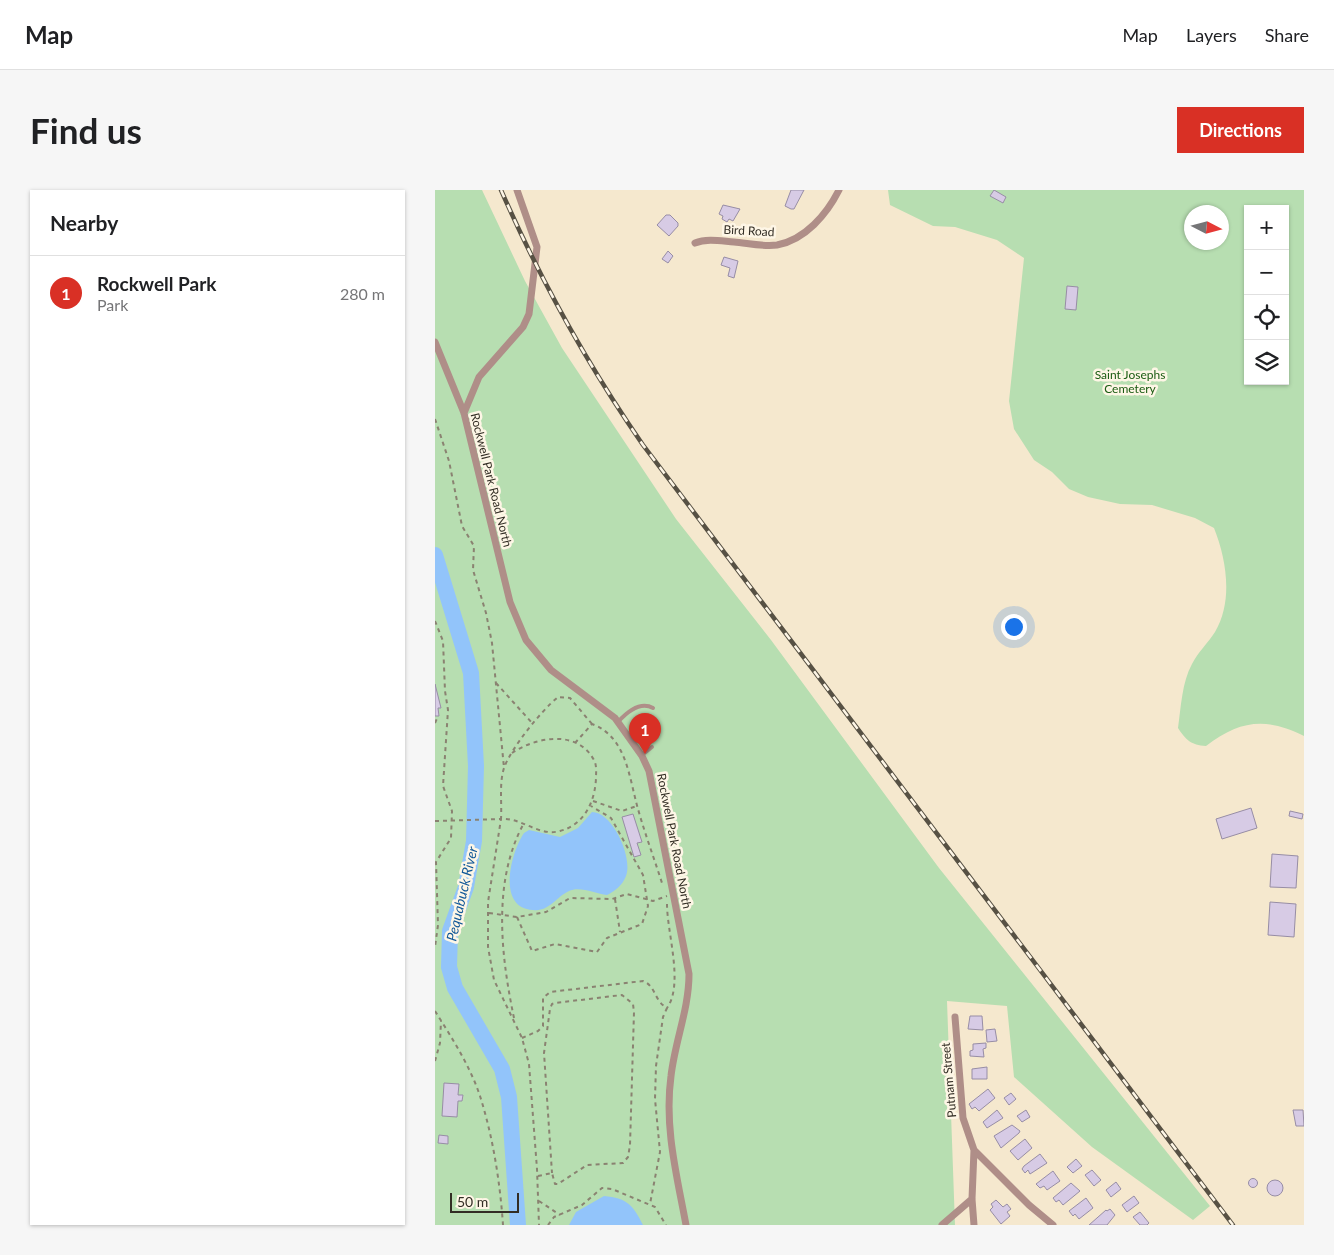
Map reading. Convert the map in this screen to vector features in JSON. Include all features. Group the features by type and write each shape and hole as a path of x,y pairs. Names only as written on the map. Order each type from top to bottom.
{"street":[{"path":"464,413 479,378 523,327 531,309 537,248 517,190"},
{"name":"Bird Road","path":"695,243 710,240 778,244 794,238 811,227 827,211 839,190"},
{"name":"Rockwell Park Road North","path":"435,342 464,413 510,602 526,640 551,670 618,722 642,756 649,771 689,974 689,996 671,1076 670,1099 670,1140 686,1225"},
{"name":"Putnam Street","path":"955,1017 963,1118 974,1150 1029,1205 1053,1225"},
{"path":"974,1150 972,1199 974,1225"},
{"path":"941,1225 972,1199"}],"lane":[{"path":"618,722 629,711 639,706 648,705 653,708"},
{"path":"642,756 652,748"}],"path":[{"path":"435,419 449,462 463,526 475,546 473,570 493,644 504,768 501,792 501,819 488,902 488,947 495,980 522,1038 529,1064 538,1176 539,1225"},
{"path":"435,621 443,641 445,691 448,710 443,786 452,811 451,838 436,862 438,919 435,947"},
{"path":"496,683 533,724"},
{"path":"504,768 512,753 544,708 558,697 563,696 569,698 592,724 600,727 610,736 623,755 637,806 667,896 674,978 671,1000 663,1017 655,1066 655,1099 660,1152 650,1204"},
{"path":"435,723 438,716"},
{"path":"575,743 592,724"},
{"path":"435,821 514,818 540,830 559,831 579,820 591,806 596,775 595,761 575,743 552,738 522,746 512,753"},
{"path":"593,801 622,811 637,806"},
{"path":"517,917 532,951 555,944 597,952 607,938 641,925 647,913 648,901 643,875 619,829 611,818 591,806"},
{"path":"515,1022 509,995 501,914 504,888 516,836 524,823"},
{"path":"489,913 517,917 546,912 570,898 615,899 627,894 648,901 667,896"},
{"path":"615,899 620,932"},
{"path":"522,1038 543,1026 543,998 550,992 637,981 649,983 658,1000 667,1008"},
{"path":"614,996 629,999 633,1004 634,1012 631,1145 628,1157 623,1163 587,1165 558,1184 555,1184 553,1173 544,1053 547,1018 552,1004 614,996"},
{"path":"435,1011 469,1069 480,1095 489,1132 503,1225"},
{"path":"435,1061 440,1042 441,1021"},
{"path":"538,1176 553,1173"},
{"path":"548,1225 554,1217 582,1205 602,1188 612,1189 650,1204 655,1207 666,1225"},
{"path":"538,1200 560,1215"}],"green space":[{"path":"435,190 482,190 525,281 562,348 676,519 771,640 939,868 1210,1206 1193,1220 1092,1147 1014,1077 1007,1006 947,1001 955,1225 435,1225"},
{"name":"Saint Josephs Cemetery","path":"888,190 1304,190 1304,736 1277,726 1254,724 1230,731 1206,746 1189,741 1178,728 1182,695 1189,671 1194,660 1215,632 1221,620 1224,607 1226,594 1225,567 1214,528 1195,518 1152,505 1120,504 1088,497 1069,489 1052,472 1034,460 1014,429 1009,401 1024,258 997,240 955,227 933,226 890,205"}],"water":[{"path":"592,812 600,814 607,819 624,848 627,868 626,876 622,883 607,895 573,890 564,894 544,909 533,910 521,907 514,900 510,890 510,878 511,865 524,833 529,830 560,837 578,828"},
{"path":"604,1196 624,1201 636,1212 643,1225 569,1225 576,1212"}],"building":[{"path":"791,190 804,190 794,209 785,206"},
{"path":"994,190 1006,197 1003,203 990,196"},
{"path":"723,205 740,209 733,221 729,219 727,222 722,219 723,216 719,214"},
{"path":"666,215 670,215 678,223 678,226 669,236 657,225"},
{"path":"668,251 673,256 668,263 662,259"},
{"path":"724,257 738,261 734,278 728,276 730,268 721,265"},
{"path":"1067,286 1078,287 1076,310 1065,309"},
{"path":"435,684 441,708 438,708 439,716 435,716"},
{"path":"1251,808 1257,828 1222,839 1216,819"},
{"path":"1290,811 1303,814 1302,819 1289,816"},
{"path":"633,814 642,842 637,843 641,855 634,857 622,817"},
{"path":"1272,854 1298,856 1296,888 1270,887"},
{"path":"1270,902 1296,904 1294,937 1268,935"},
{"path":"970,1016 982,1016 983,1030 968,1029"},
{"path":"995,1029 997,1041 987,1042 986,1030"},
{"path":"986,1043 986,1048 983,1049 984,1057 970,1056 973,1044"},
{"path":"987,1067 987,1079 972,1079 972,1069"},
{"path":"444,1083 459,1084 458,1095 463,1095 462,1101 458,1101 457,1117 442,1116"},
{"path":"988,1089 995,1098 979,1111 975,1107 972,1109 969,1104"},
{"path":"1011,1093 1016,1099 1009,1105 1004,1098"},
{"path":"997,1110 1003,1118 987,1128 983,1122"},
{"path":"1026,1110 1030,1117 1022,1122 1017,1116"},
{"path":"1293,1110 1303,1110 1304,1126 1296,1126"},
{"path":"1012,1125 1020,1131 1001,1148 994,1136"},
{"path":"439,1135 448,1136 448,1144 438,1143"},
{"path":"1025,1139 1032,1148 1018,1160 1010,1151"},
{"path":"1040,1154 1047,1163 1030,1174 1028,1170 1025,1173 1022,1169 1024,1166"},
{"path":"1076,1159 1082,1166 1073,1173 1067,1167"},
{"path":"1092,1170 1101,1180 1094,1186 1085,1175"},
{"path":"1053,1171 1060,1181 1047,1190 1044,1186 1040,1188 1036,1184"},
{"path":"1253,1178 1258,1183 1253,1188 1248,1183"},
{"path":"1272,1180 1278,1180 1283,1185 1281,1194 1272,1196 1267,1191 1267,1185"},
{"path":"1116,1182 1121,1189 1111,1197 1106,1190"},
{"path":"1071,1183 1080,1191 1063,1205 1059,1200 1056,1202 1053,1198"},
{"path":"1134,1196 1139,1203 1127,1212 1122,1205"},
{"path":"1086,1198 1093,1208 1079,1219 1075,1214 1073,1216 1069,1211"},
{"path":"996,1200 1003,1207 1007,1204 1011,1209 1007,1212 1010,1216 1001,1224 990,1210 993,1207 991,1204"},
{"path":"1110,1209 1115,1215 1107,1225 1089,1225 1106,1210"},
{"path":"1140,1212 1149,1223 1147,1225 1140,1225 1133,1217"}],"waterway":[{"name":"Pequabuck River","path":"435,555 471,673 476,766 474,841 466,887 450,931 449,967 455,988 502,1069 509,1097 518,1225"}],"railway":[{"path":"501,190 548,288 603,384 643,445 1233,1225"}],"place":[{"name":"Rockwell Park","path":"645,754"}]}
